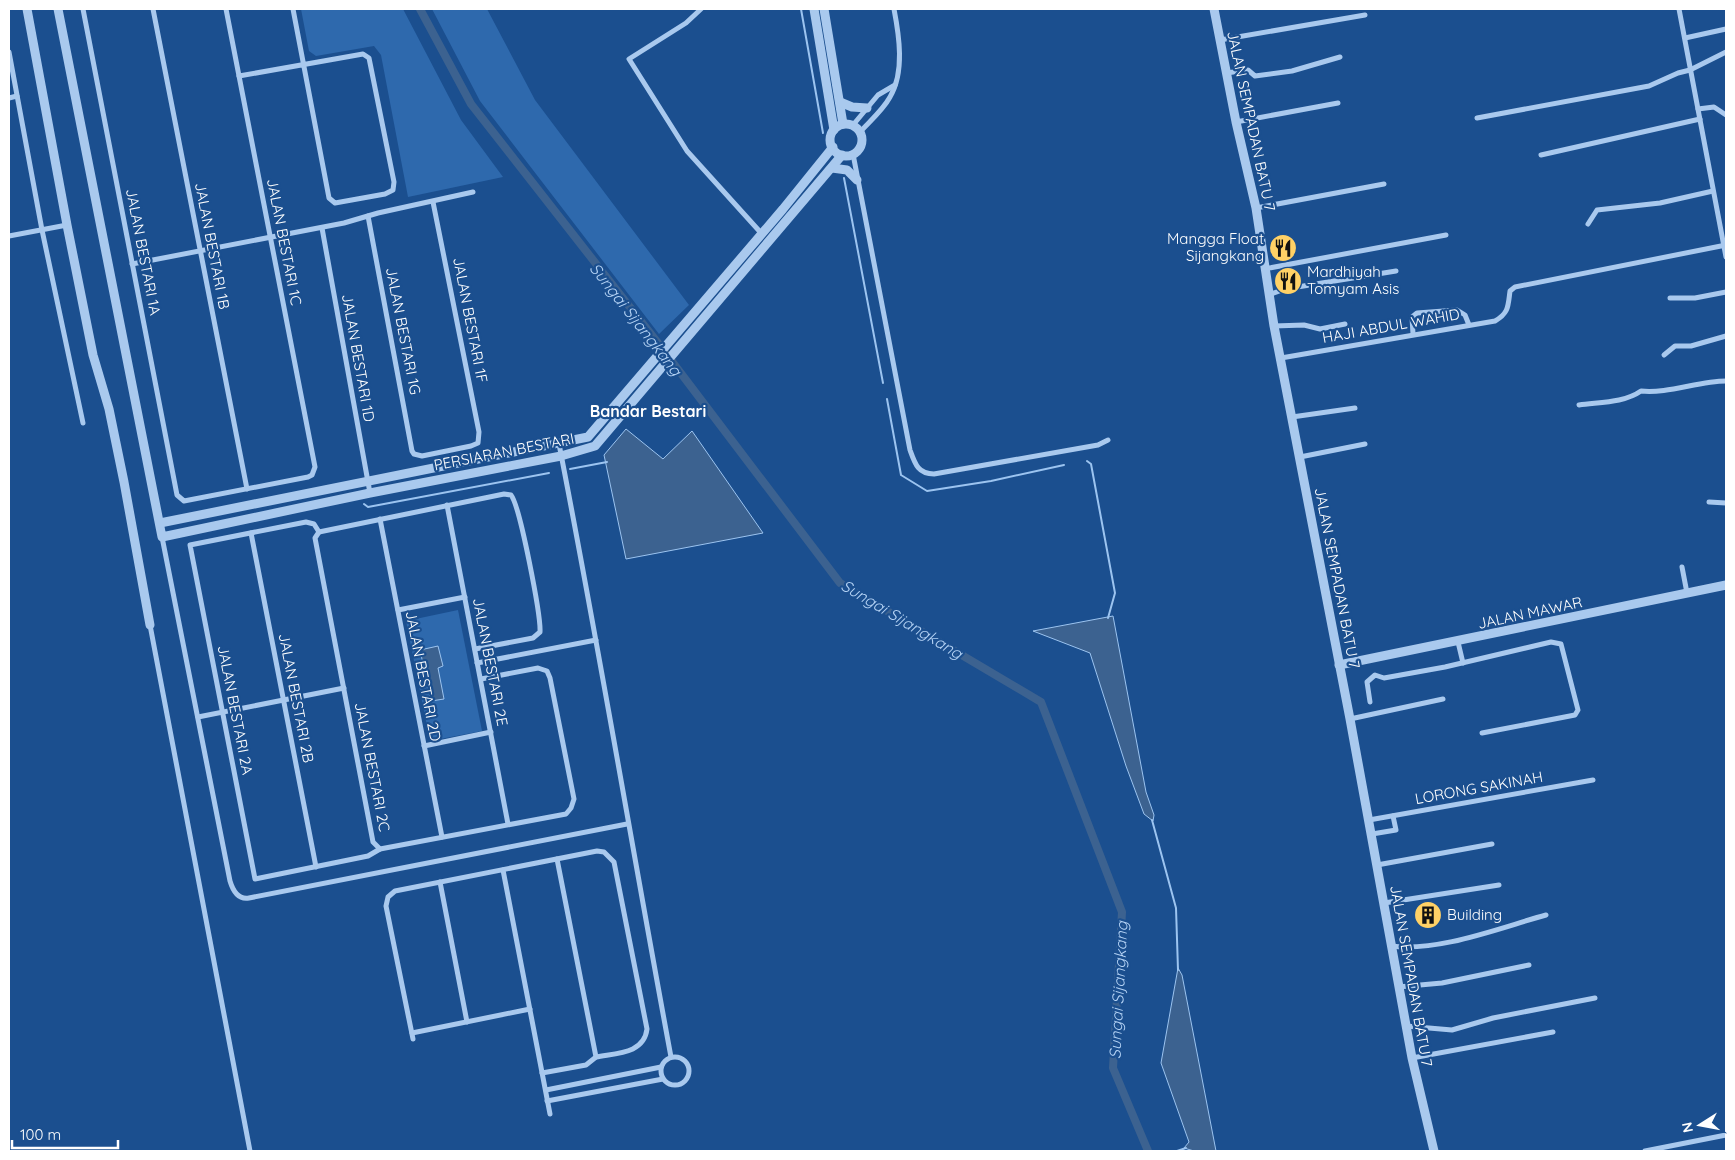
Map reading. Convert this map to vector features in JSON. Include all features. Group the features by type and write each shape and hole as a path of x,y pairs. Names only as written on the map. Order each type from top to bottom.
{"street":[{"path":"27,9 93,355 109,409 124,482 250,1151"},
{"path":"58,9 230,881 238,896 244,899 627,824"},
{"name":"JALAN BESTARI 1A","path":"83,9 177,495 180,499 188,501 247,489"},
{"name":"JALAN BESTARI 1B","path":"153,9 247,489"},
{"name":"JALAN BESTARI 1C","path":"226,9 315,467 312,475 308,477 247,489"},
{"path":"239,76 303,64 363,54 369,58 394,182 393,190 342,202 332,202 329,198 303,64 293,9"},
{"path":"701,9 686,24 629,59 687,151 762,234"},
{"path":"814,9 834,130 831,138 832,147 842,155 853,154 860,148 862,137 853,125 843,124 834,130"},
{"path":"824,9 843,124"},
{"path":"860,132 890,97 894,85 899,65 894,9"},
{"name":"JALAN SEMPADAN BATU 7","path":"1214,9 1236,122 1256,208 1268,295 1372,834 1398,987 1412,1058 1434,1151"},
{"path":"1679,9 1726,257"},
{"path":"1220,40 1366,15"},
{"path":"1685,38 1726,29"},
{"path":"9,52 42,230 83,423"},
{"path":"1477,118 1577,98 1641,88 1690,70 1726,52"},
{"path":"1226,73 1248,70 1254,76 1283,72 1340,57"},
{"path":"853,125 882,92 894,85"},
{"path":"9,98 16,96"},
{"path":"840,102 852,108 867,108"},
{"path":"1236,122 1338,103"},
{"path":"1698,109 1714,107 1726,114"},
{"path":"1541,155 1700,119"},
{"name":"PERSIARAN BESTARI","path":"160,523 588,437 762,234 832,147"},
{"path":"853,154 910,450 917,468 927,474 934,474 988,466 1098,445 1108,440"},
{"name":"PERSIARAN BESTARI","path":"162,537 370,492 561,456 595,446 842,155"},
{"path":"832,168 847,170 858,180"},
{"path":"1256,208 1384,184"},
{"path":"1588,224 1597,210 1660,203 1713,191"},
{"path":"132,264 322,228 473,192"},
{"name":"JALAN BESTARI 1F","path":"412,451 414,454 422,456 478,444 479,432 433,202"},
{"name":"JALAN BESTARI 1G","path":"368,216 412,451"},
{"path":"9,236 67,225"},
{"name":"JALAN BESTARI 1D","path":"322,228 370,492"},
{"path":"1264,269 1446,235"},
{"name":"HAJI ABDUL WAHID","path":"1281,358 1495,321 1504,316 1509,309 1510,291 1515,287 1725,245"},
{"path":"1268,295 1293,288 1396,270"},
{"path":"1670,298 1695,298 1726,292"},
{"path":"1413,334 1412,317 1417,313 1457,310 1465,315 1468,325"},
{"path":"1274,326 1304,325 1320,329 1345,324"},
{"path":"1664,355 1675,346 1691,346 1726,336"},
{"path":"1579,405 1600,404 1633,396 1641,391 1651,392 1680,386 1726,381"},
{"path":"1292,417 1355,408"},
{"path":"559,444 671,1057"},
{"path":"1300,457 1365,444"},
{"path":"251,533 306,522 314,524 319,532 504,494 511,495 516,500 540,632 533,638 475,649"},
{"path":"1709,502 1726,503"},
{"name":"JALAN BESTARI 2E","path":"447,505 508,824"},
{"name":"JALAN BESTARI 2D","path":"380,520 442,837"},
{"name":"JALAN BESTARI 2C","path":"319,532 315,538 374,842 380,849 566,814 574,799 547,671 538,668 481,679"},
{"name":"JALAN BESTARI 2A","path":"251,533 190,545 256,879 316,867"},
{"name":"JALAN BESTARI 2B","path":"251,533 316,867"},
{"path":"1682,567 1687,593"},
{"name":"JALAN MAWAR","path":"1339,665 1458,642 1726,585"},
{"path":"398,610 465,597"},
{"path":"477,663 596,640"},
{"path":"1458,642 1463,663"},
{"path":"1370,702 1367,682 1375,675 1384,678 1559,642 1571,674 1578,710 1575,715 1482,733"},
{"path":"198,717 344,688"},
{"path":"1350,720 1443,699"},
{"path":"424,746 491,732"},
{"name":"LORONG SAKINAH","path":"1369,820 1593,780"},
{"path":"1372,834 1396,830 1393,816"},
{"path":"1377,865 1492,844"},
{"path":"316,867 368,856 380,849"},
{"path":"530,1009 412,1036 386,906 388,897 395,891 597,851 604,852 614,862 646,1020 646,1036 643,1044 636,1049 596,1057 586,1065 542,1073"},
{"path":"557,859 596,1057"},
{"path":"503,870 550,1114"},
{"path":"440,882 467,1022"},
{"path":"1384,903 1499,885"},
{"path":"1391,946 1407,948 1448,942 1546,916"},
{"path":"1398,987 1442,983 1529,965"},
{"path":"1406,1026 1452,1030 1493,1018 1595,998"},
{"path":"1412,1058 1552,1032"},
{"path":"547,1101 663,1079 674,1086 686,1081 689,1076 690,1069 683,1058 671,1057 665,1061 661,1068 663,1079"},
{"path":"546,1090 661,1068"},
{"path":"1645,1151 1726,1135"}],"shaded area":[{"path":"301,9 403,9 461,120 503,177 408,197 381,55 374,46 316,56 309,51"},
{"path":"432,9 487,9 535,100 689,305 659,334 480,101"},
{"path":"626,429 663,459 692,431 763,533 626,559 604,455"},
{"path":"458,610 482,731 430,741 406,621"},
{"path":"1113,616 1146,792 1154,815 1153,821 1144,814 1126,766 1090,653 1033,631"},
{"path":"438,646 443,666 438,668 444,699 431,701 420,650"},
{"path":"1178,968 1182,975 1216,1151 1194,1151 1184,1148 1189,1142 1161,1063"}],"waterway":[{"name":"Sungai Sijangkang","path":"420,9 471,104 658,343 840,583 1041,702 1122,912 1113,1068 1148,1151"},
{"path":"801,9 823,133"},
{"path":"844,178 883,383"},
{"path":"887,399 901,475 927,491 991,481 1064,465"},
{"path":"1087,461 1091,464 1115,593 1108,618"},
{"path":"570,469 607,462"},
{"path":"364,504 368,507 549,473"},
{"path":"1152,820 1176,908 1178,970"},
{"path":"1177,1151 1186,1148"}],"place":[{"name":"Mangga Float Sijangkang","path":"1283,248"},
{"name":"Mardhiyah Tomyam Asis","path":"1288,281"},
{"name":"Building","path":"1428,915"}],"district":[{"name":"Bandar Bestari","path":"648,411"}]}
